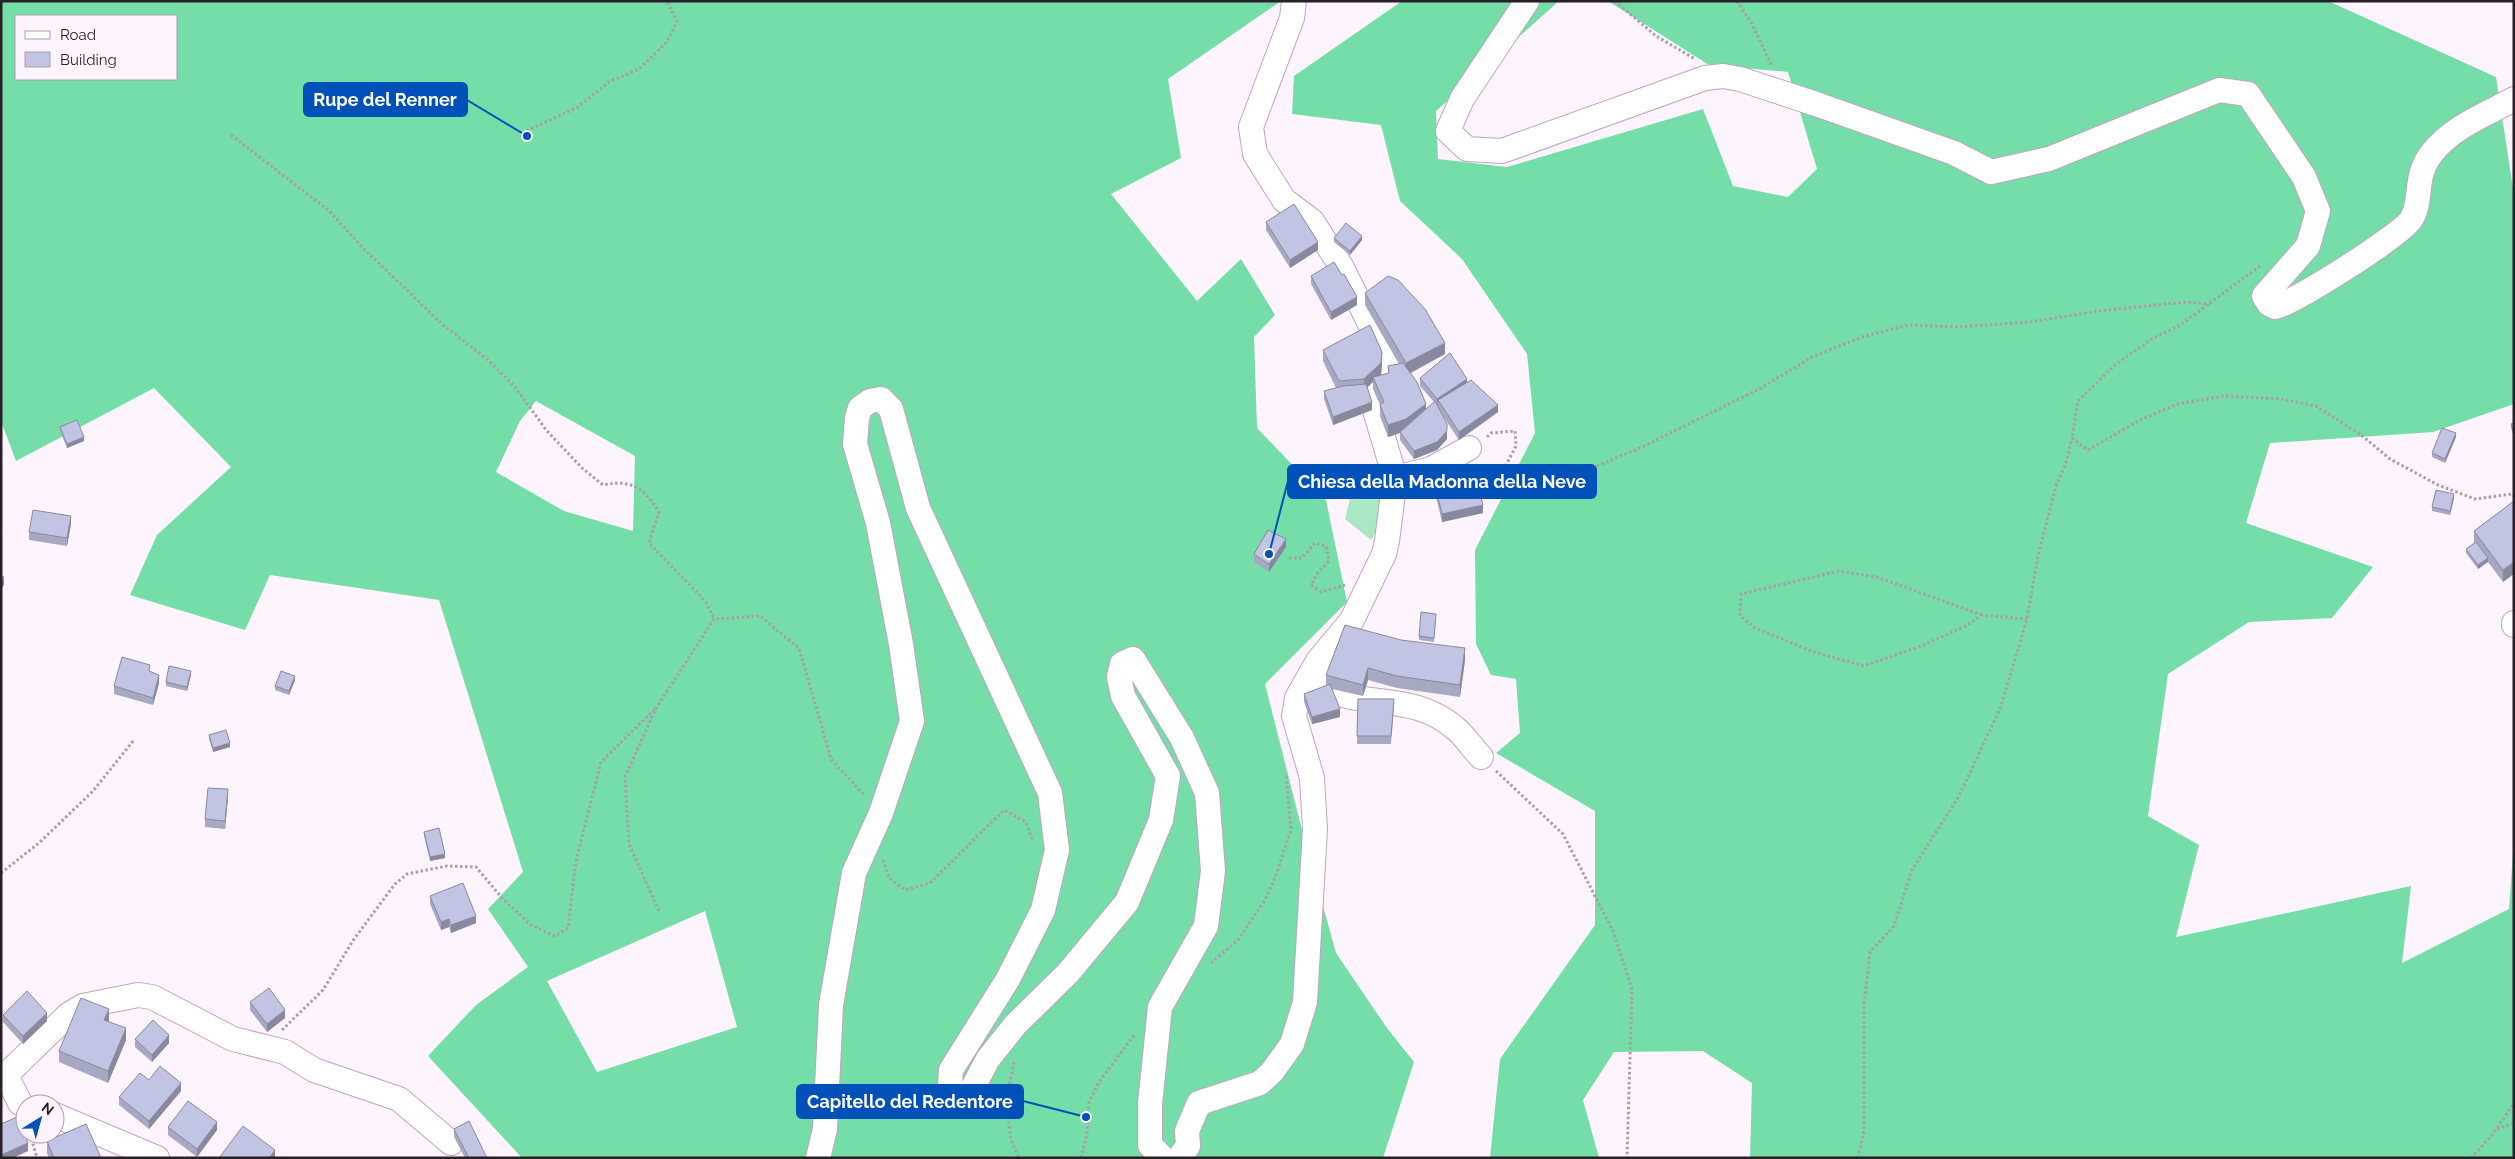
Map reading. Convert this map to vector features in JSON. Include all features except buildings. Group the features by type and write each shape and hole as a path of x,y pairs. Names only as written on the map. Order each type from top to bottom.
{"street":[{"path":"1179,1158 1188,1146 1187,1131 1199,1104 1260,1083 1272,1072 1292,1044 1305,1002 1315,829 1312,778 1294,716 1297,698 1318,661 1352,620 1384,554 1395,478 1369,390 1392,371 1391,366 1342,266 1312,221 1284,200 1255,154 1251,126 1292,18 1294,1"},
{"path":"1527,1 1462,99 1448,131 1467,150 1502,151 1705,78 1723,76 1782,93 1954,153 1991,172 2049,159 2219,90 2248,94 2304,177 2318,211 2308,246 2264,296 2269,304 2275,307 2336,274 2397,234 2414,216 2420,174 2430,155 2448,136 2514,99"},
{"path":"818,1158 825,1129 831,1005 854,873 881,813 912,721 901,644 878,523 856,444 857,418 860,408 870,401 881,399 891,409 918,508 1050,793 1057,850 1043,910 1008,979 951,1070 950,1084 960,1096 968,1097 988,1059 1016,1024 1068,973 1127,902 1162,820 1168,776 1123,696 1119,677 1122,664 1133,659 1182,738 1207,793 1213,870 1206,926 1160,1007 1150,1104 1150,1145 1163,1158"},
{"path":"1395,478 1431,469 1469,448"},
{"path":"1318,661 1323,689 1356,698 1389,700 1417,706 1457,729 1480,757"},
{"path":"15,1102 6,1075 68,1015 83,1006 138,995 152,997 233,1039 285,1052 314,1070 350,1084 399,1099 451,1143"},
{"path":"65,1119 157,1158"}],"path":[{"path":"522,133 578,107 609,82 639,69 666,43 677,22 667,1"},
{"path":"1615,1 1656,36 1723,76"},
{"path":"1737,1 1769,57 1782,93"},
{"path":"231,135 328,210 365,250 442,324 487,359 515,386 547,431 582,468 603,485 616,482 636,486 650,497 659,512 649,543 706,602 714,619"},
{"path":"1469,448 1480,444 1491,433 1515,431 1516,446 1505,467 1510,487 1533,489 1583,472 1642,447 1762,388 1812,357 1862,337 1908,325 1957,327 2030,322 2098,311 2185,302 2210,304 2116,364 2078,401 2066,463 2056,486 2038,556 2028,620 2000,709 1959,796 1912,870 1894,926 1870,952 1864,1005 1864,1131 1858,1158"},
{"path":"2072,438 2088,450 2142,419 2178,404 2224,396 2281,399 2316,406 2360,434 2390,459 2438,485 2475,498 2512,494 2514,496"},
{"path":"1289,558 1302,558 1315,543 1326,546 1329,561 1317,574 1311,585 1321,592 1351,582"},
{"path":"1982,615 1966,626 1921,646 1864,666 1814,652 1755,628 1740,616 1741,594 1839,571 1877,577 1982,615 2028,620"},
{"path":"714,619 760,616 799,648 831,759 881,813"},
{"path":"659,911 629,844 625,777 656,708 714,619"},
{"path":"264,1048 323,990 354,939 395,884 407,874 447,866 476,867 502,898 531,925 555,936 568,928 576,861 601,762 656,708"},
{"path":"1,873 39,843 93,791 134,740"},
{"path":"1480,757 1563,834 1613,931 1632,989 1627,1158"},
{"path":"1210,964 1238,940 1266,900 1275,878 1291,830 1285,763"},
{"path":"880,851 889,878 905,890 930,883 1004,810 1026,822 1035,845"},
{"path":"1081,1158 1087,1134 1088,1102 1139,1028 1160,1007"},
{"path":"1014,1061 1006,1102 1011,1138 1019,1158"},
{"path":"2471,1158 2496,1129 2514,1102"},
{"path":"2496,1129 2514,1123"},
{"path":"33,1144 37,1158"}],"green space":[{"path":"1,1 1281,1 1168,79 1181,158 1111,194 1197,301 1241,259 1275,315 1254,337 1257,428 1326,500 1347,602 1265,684 1336,953 1387,1028 1414,1062 1383,1158 522,1158 428,1056 476,1005 528,967 488,909 523,872 439,600 270,575 245,630 130,595 157,535 231,467 154,388 16,461 1,421","holes":["536,401 635,456 633,531 564,511 496,472 520,421","705,911 737,1027 597,1072 547,981"]},
{"path":"1402,1 1559,1 1436,111 1438,159 1507,167 1703,109 1733,186 1788,197 1817,169 1788,72 1709,65 1608,1 2328,1 2496,77 2514,195 2514,404 2433,432 2270,443 2246,523 2373,567 2332,618 2249,622 2168,674 2148,816 2199,845 2176,937 2411,886 2402,963 2509,909 2514,839 2514,1158 1750,1158 1752,1083 1703,1051 1614,1052 1583,1100 1599,1158 1490,1158 1500,1059 1595,925 1595,811 1496,753 1520,733 1516,679 1491,675 1476,644 1475,550 1535,433 1527,354 1462,259 1400,201 1381,125 1292,114 1294,76"},
{"path":"1388,482 1379,527 1371,540 1345,519 1352,490"}],"place":[{"name":"Rupe del Renner","path":"527,136"},
{"name":"Chiesa della Madonna della Neve","path":"1269,554"},
{"name":"Capitello del Redentore","path":"1086,1117"}]}
